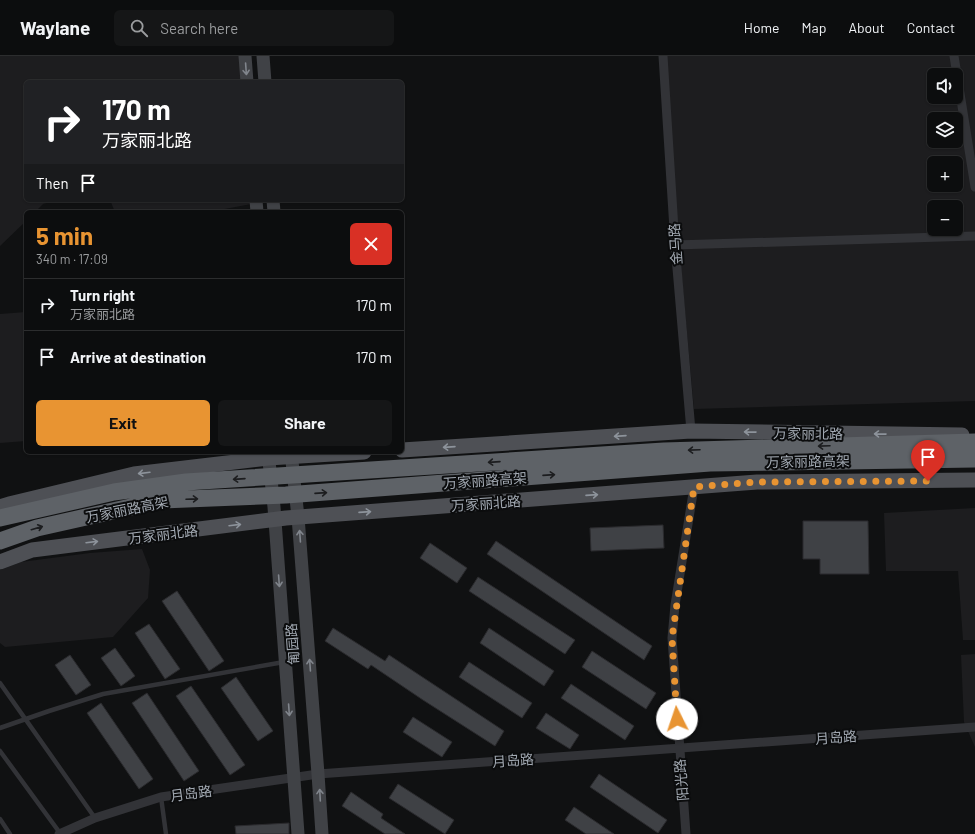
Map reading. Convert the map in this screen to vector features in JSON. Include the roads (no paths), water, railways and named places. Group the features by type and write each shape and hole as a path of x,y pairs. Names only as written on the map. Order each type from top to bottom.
{"highway":[{"name":"万家丽路高架","path":"0,518 114,492 186,482 664,451 975,442"},
{"name":"万家丽路高架","path":"0,541 37,528 162,500 286,495 710,463 975,459"}],"main road":[{"path":"245,56 247,80"},
{"path":"263,56 265,80"},
{"name":"万家丽北路","path":"404,450 692,431 975,435"},
{"path":"0,507 134,474 268,455 315,454"},
{"name":"匍园路","path":"268,455 275,520 298,834"},
{"name":"匍园路","path":"291,455 298,517 322,834"},
{"name":"万家丽北路","path":"0,562 32,550 298,517 757,482 975,480"}],"street":[{"name":"金马路","path":"663,56 675,245 692,431"},
{"path":"954,56 975,187"},
{"path":"675,245 975,236"},
{"name":"阳光路","path":"686,834 672,638 694,487"},
{"name":"月岛路","path":"60,834 95,818 161,797 318,774 975,727"}],"lane":[{"path":"0,728 103,694 285,662"},
{"path":"0,683 95,818"},
{"path":"0,751 60,834"},
{"path":"161,797 166,834"},
{"path":"0,819 10,834"}]}
